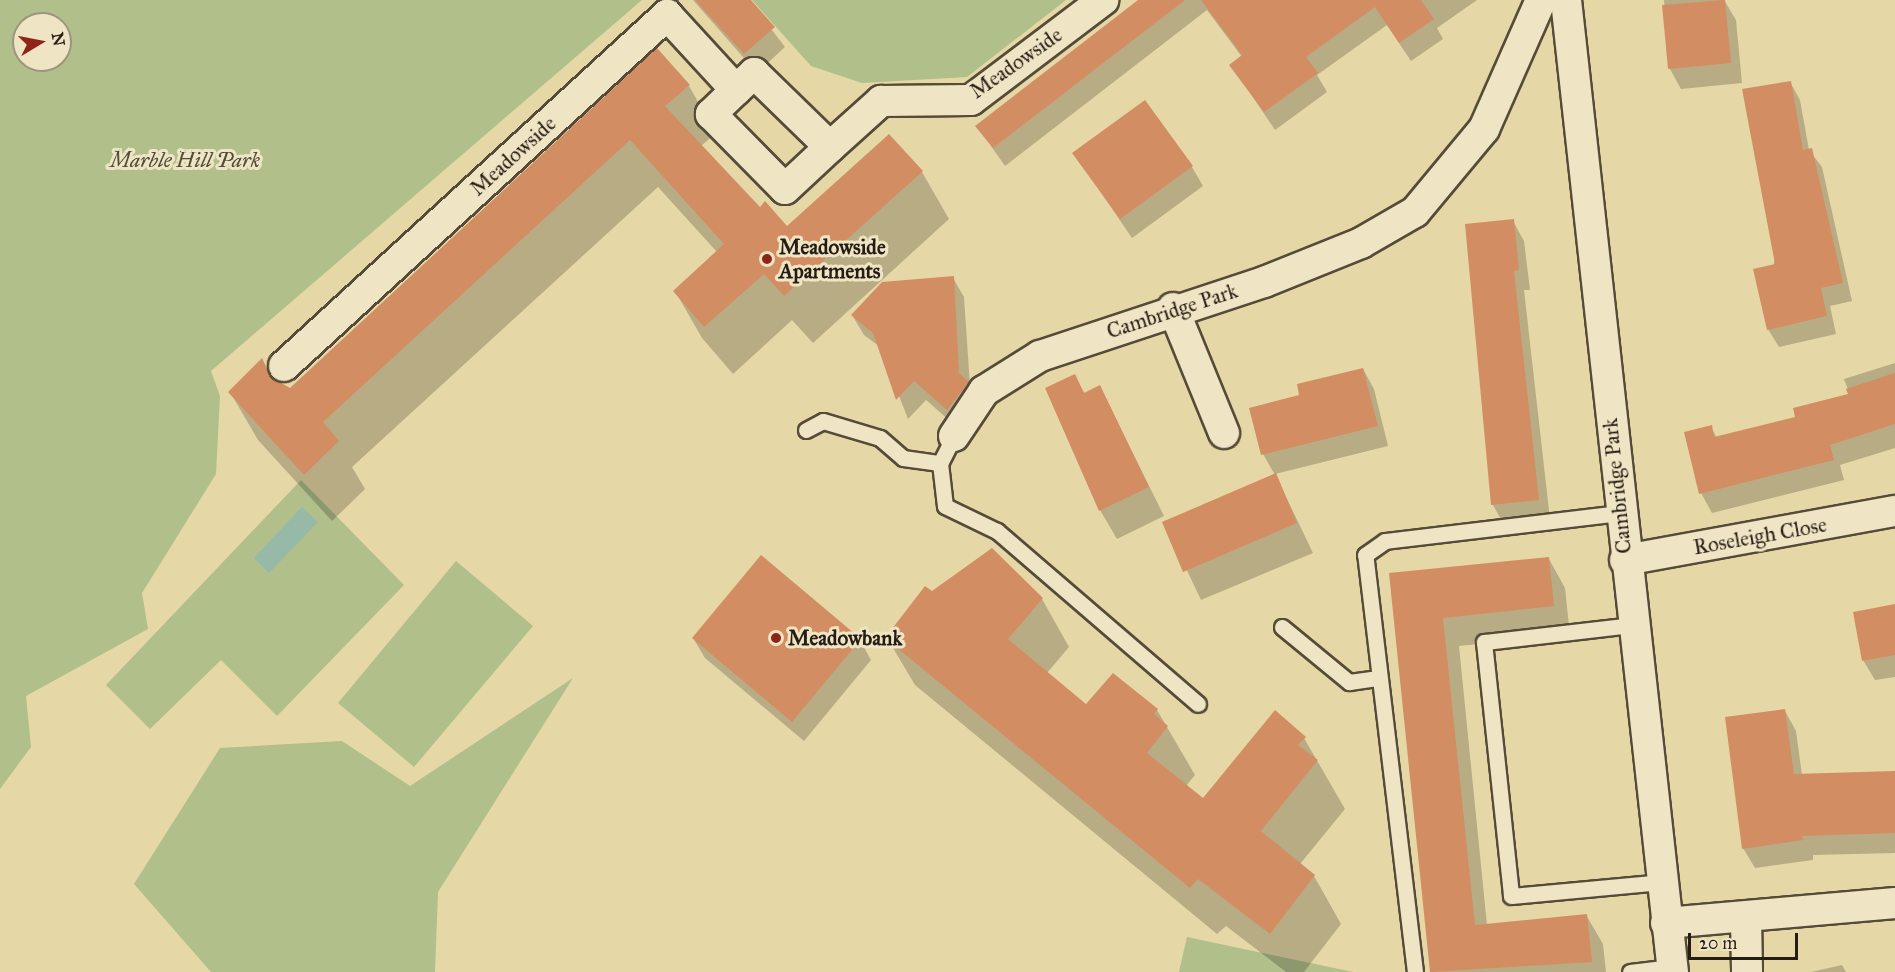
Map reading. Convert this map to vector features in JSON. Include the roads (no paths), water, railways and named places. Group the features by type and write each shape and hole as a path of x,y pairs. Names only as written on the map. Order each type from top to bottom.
{"street":[{"name":"Meadowside","path":"830,147 754,73 711,114 785,189 881,101 971,100 1103,0"},
{"name":"Cambridge Park","path":"954,436 984,390 1040,356 1173,308 1264,282 1361,243 1415,212 1484,129 1541,0"},
{"name":"Cambridge Park","path":"1566,0 1632,626 1672,969"},
{"name":"Meadowside","path":"285,366 667,15 736,90"},
{"path":"1173,308 1224,433"},
{"name":"Roseleigh Close","path":"1625,560 1895,511"},
{"path":"1666,923 1746,918 1895,903"},
{"path":"1746,918 1747,972"}],"lane":[{"path":"806,430 823,421 880,438 903,458 940,463"},
{"path":"954,436 940,463 945,506 998,531 1198,704"},
{"path":"1415,972 1365,555 1385,541 1620,513"},
{"path":"1632,626 1484,642 1511,896 1661,882"},
{"path":"1282,627 1349,682 1379,678"},
{"path":"1630,972 1672,969"}],"place":[{"name":"Meadowside Apartments","path":"767,259"},
{"name":"Meadowbank","path":"776,638"}],"park label":[{"name":"Marble Hill Park","path":"185,160"}]}
